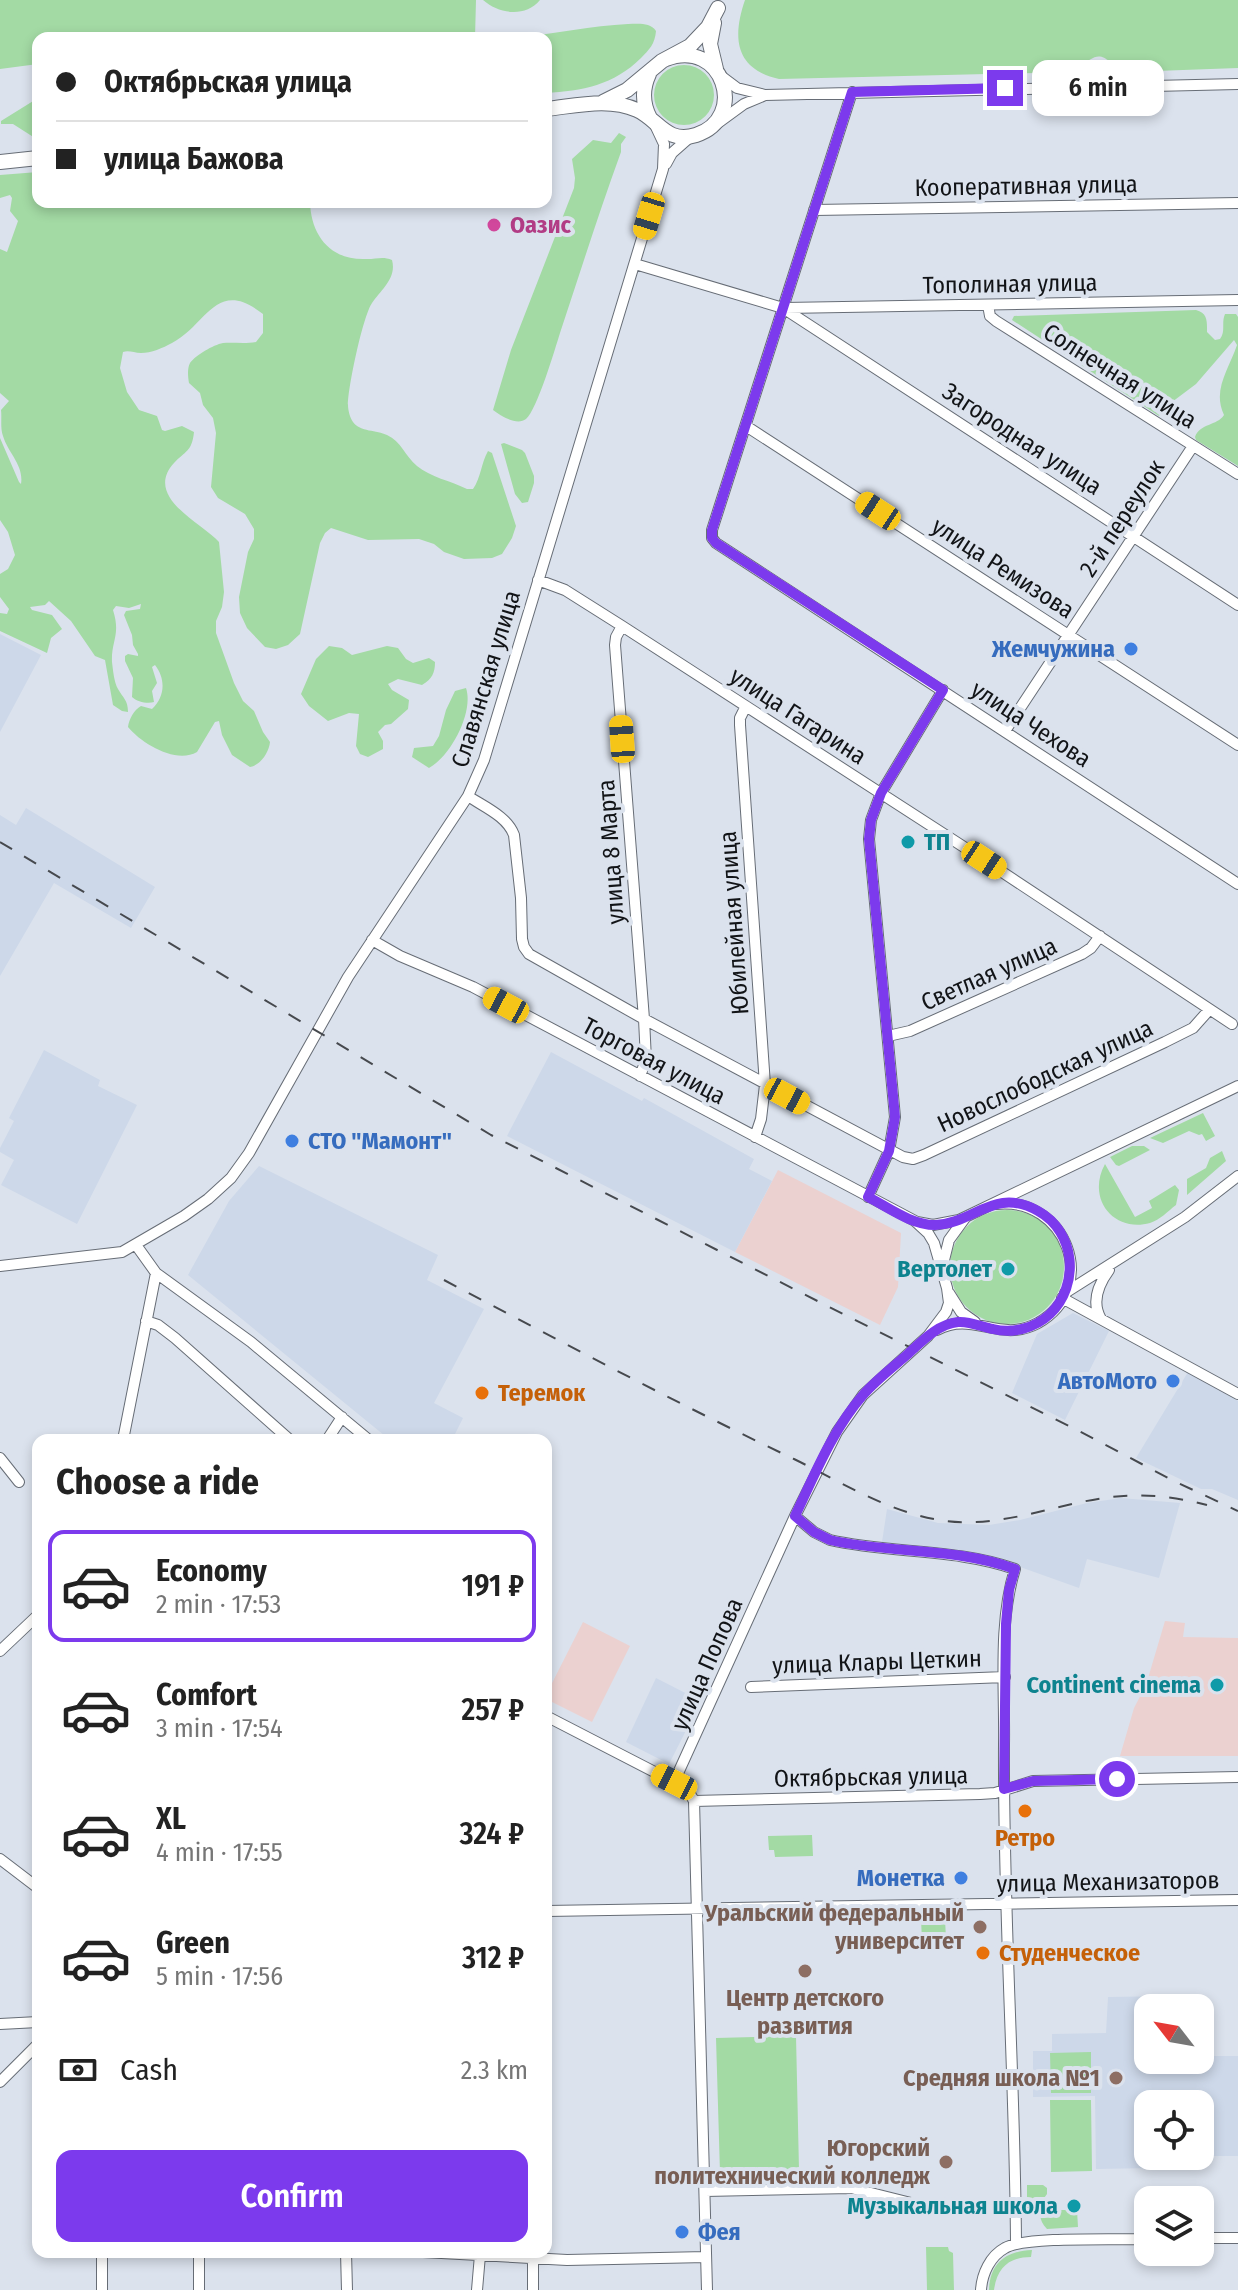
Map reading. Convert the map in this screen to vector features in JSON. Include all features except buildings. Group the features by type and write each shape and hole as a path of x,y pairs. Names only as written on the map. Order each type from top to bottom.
{"highway":[{"path":"599,103 627,90 666,59 697,40 720,4"},
{"path":"552,108 599,103 633,108 673,135 700,133 717,120 723,106 724,90 710,44 720,4"},
{"path":"666,59 680,55 694,56 706,61 718,73"},
{"path":"652,70 645,82 643,96 653,123"},
{"path":"0,162 32,159"}],"street":[{"path":"718,73 737,88 765,95 1238,84"},
{"name":"улица Чехова","path":"852,92 712,538 1238,884"},
{"path":"663,169 672,153 684,142 744,104 765,95"},
{"path":"653,123 664,144 663,169"},
{"name":"Славянская улица","path":"0,1266 110,1255 136,1245 208,1199 249,1153 340,990 468,796 484,760 663,169"},
{"name":"Кооперативная улица","path":"814,210 1238,203"},
{"path":"635,264 783,308"},
{"name":"Тополиная улица","path":"783,308 1238,300"},
{"name":"Солнечная улица","path":"988,305 990,316 996,321 1238,474"},
{"name":"Загородная улица","path":"783,308 1238,605"},
{"name":"улица Ремизова","path":"746,426 1238,745"},
{"name":"2-й переулок","path":"1005,731 1193,446"},
{"name":"улица Гагарина","path":"538,580 565,590 622,626 1232,1024"},
{"name":"улица 8 Марта","path":"622,626 615,645 644,1019 646,1060 640,1076"},
{"path":"868,1197 889,1151 895,1103 869,839 871,820 881,793 943,690"},
{"name":"Юбилейная улица","path":"746,706 740,725 765,1085 761,1119 755,1137"},
{"path":"468,796 512,827 521,898 522,939 529,954 889,1151"},
{"name":"Светлая улица","path":"888,1036 910,1031 1082,954 1100,936"},
{"name":"Торговая улица","path":"372,940 400,956 473,987 915,1221"},
{"name":"Новослободская улица","path":"889,1151 908,1159 924,1155 1193,1028 1209,1010"},
{"path":"915,1221 939,1225 959,1220 1238,1086"},
{"path":"928,1336 954,1323 967,1322 1002,1331 1029,1327 1045,1318 1064,1296 1185,1217 1238,1176"},
{"path":"986,1206 1004,1203 1022,1205 1039,1211 1054,1223 1065,1240 1070,1259 1070,1279 1064,1296"},
{"path":"943,1274 949,1240 958,1225 971,1214"},
{"path":"915,1221 931,1237 947,1288 948,1308 928,1336"},
{"path":"136,1245 156,1273 251,1342 362,1434"},
{"path":"1101,1319 1096,1309 1096,1294 1104,1275 1113,1264"},
{"path":"124,1434 156,1273"},
{"path":"947,1288 961,1312 984,1327"},
{"path":"1064,1296 1238,1394"},
{"path":"146,1321 158,1325 175,1338 283,1434"},
{"name":"улица Попова","path":"674,1782 795,1516 837,1432 872,1386 928,1336"},
{"path":"331,1434 342,1417"},
{"path":"0,1458 19,1482"},
{"path":"795,1516 814,1532 830,1540 943,1553 1015,1569 1008,1599 1004,1789 1005,1903 1015,2114 1016,2244"},
{"path":"0,1651 32,1621"},
{"name":"улица Клары Цеткин","path":"751,1687 1005,1677"},
{"path":"552,1719 674,1782 693,1799"},
{"path":"684,1764 684,1780 693,1799 698,1909 707,2290"},
{"name":"Октябрьская улица","path":"693,1799 980,1794 995,1793 1027,1782 1238,1777"},
{"path":"2,1864 32,1884"},
{"name":"улица Механизаторов","path":"552,1911 1238,1900"},
{"path":"0,2024 32,2022"},
{"path":"0,2082 32,2050"},
{"path":"705,2191 851,2188 911,2203"},
{"path":"1214,2238 1238,2238"},
{"path":"981,2290 984,2274 992,2259 1004,2248 1016,2244 1134,2240"},
{"path":"552,2258 706,2257"},
{"path":"102,2258 102,2290"},
{"path":"199,2258 199,2290"},
{"path":"346,2258 347,2290"},
{"path":"477,2290 480,2258"},
{"path":"533,2258 533,2290"}],"shaded area":[{"path":"0,634 41,655 0,732"},
{"path":"26,808 155,887 131,928 54,883 0,976 0,815 16,825"},
{"path":"44,1050 100,1080 98,1086 137,1105 77,1224 1,1185 14,1160 0,1152 14,1121 9,1118"},
{"path":"551,1052 642,1101 644,1098 754,1159 749,1169 772,1181 735,1252 507,1136"},
{"path":"259,1166 438,1255 427,1280 484,1309 434,1403 463,1418 455,1434 383,1434 188,1275 229,1201"},
{"path":"778,1170 901,1233 898,1287 880,1325 735,1252"},
{"path":"1073,1313 1109,1331 1065,1420 1012,1393 1037,1334"},
{"path":"1188,1372 1238,1401 1238,1500 1212,1489 1201,1489 1136,1458"},
{"path":"1121,1498 1180,1503 1159,1578 1087,1559 1079,1588 1009,1563 963,1552 882,1542 887,1509 938,1523 989,1525"},
{"path":"1165,1621 1185,1623 1183,1637 1238,1638 1238,1756 1120,1756"},
{"path":"583,1622 630,1646 592,1722 552,1702 552,1683"},
{"path":"656,1678 701,1701 669,1764 626,1742"},
{"name":"Средняя школа №1","path":"1108,1997 1134,1997 1134,2074 1214,2074 1214,2056 1238,2056 1238,2156 1214,2156 1214,2090 1134,2090 1134,2168 1096,2169 1095,2096 1033,2097 1033,2051 1052,2051 1052,2034 1106,2033"}],"green space":[{"path":"0,0 476,0 475,32 32,32 32,65 0,69"},
{"path":"483,0 540,0 527,10 512,12"},
{"path":"745,0 1238,0 1238,68 1128,72 1097,57 1074,72 779,79 753,68 745,60 738,39"},
{"path":"640,24 656,31 649,49 620,75 597,85 552,92 552,33"},
{"path":"684,65 695,67 705,74 712,84 712,106 705,116 695,123 684,125 673,123 663,116 656,106 654,95 656,84 663,74 673,67"},
{"path":"32,102 32,136 13,124 1,124 1,121"},
{"path":"619,133 626,137 621,144 621,152 540,392 526,419 509,419 493,410 511,350 574,188 572,159 593,140 611,143"},
{"path":"32,172 32,208 310,208 319,236 333,251 354,259 392,260 390,278 372,303 364,322 350,383 348,405 353,422 360,428 392,438 422,470 467,489 473,489 488,451 492,453 516,526 502,554 492,558 464,559 419,539 368,540 331,528 320,543 300,634 288,645 276,649 265,647 247,628 240,613 239,597 254,529 245,514 218,498 211,487 216,433 213,418 203,405 200,393 189,383 188,373 193,360 214,346 256,342 263,333 263,314 234,300 223,302 168,345 145,353 123,352 120,368 127,392 139,410 157,416 162,430 182,426 194,432 190,447 166,475 166,487 178,508 219,542 224,592 216,633 234,683 243,701 254,711 270,742 264,758 254,766 250,767 232,755 219,721 215,722 197,752 179,756 142,740 128,727 138,708 152,709 160,699 162,688 161,676 155,665 152,667 157,683 152,691 154,702 143,702 132,697 133,678 125,656 138,654 124,615 126,611 140,609 141,604 129,608 116,606 113,610 116,632 113,672 128,712 113,705 105,660 95,656 71,621 49,601 45,605 30,607 52,615 62,629 51,638 47,653 0,631 0,613 7,614 9,609 0,597 0,574 8,569 15,555 8,532 0,520 0,438 21,484 21,477 1,426 1,410 9,401 0,393 0,249 7,252 18,221 10,211 10,195 0,198 0,175"},
{"path":"1196,310 1205,316 1207,332 1215,340 1222,336 1225,314 1236,314 1238,317 1238,466 1195,437 1197,432 1224,415 1221,388 1237,345 1234,340 1196,384 1164,408 1159,416 1012,320 1014,316"},
{"path":"501,444 525,453 534,476 528,502 522,503 515,494"},
{"path":"329,646 342,648 352,655 387,646 398,648 413,663 429,658 435,662 432,675 422,685 398,679 388,684 409,700 408,709 378,732 383,749 368,757 360,754 356,746 359,714 349,713 328,721 309,706 301,694 316,659"},
{"path":"466,688 467,709 459,732 445,754 429,768 412,757 414,748 433,746 455,691"},
{"path":"1203,1113 1215,1136 1206,1141 1202,1134 1189,1131 1163,1143 1150,1138"},
{"path":"1132,1146 1144,1146 1150,1150 1116,1165 1110,1157"},
{"path":"1222,1151 1226,1161 1187,1195 1187,1179 1206,1168 1210,1158"},
{"path":"1105,1164 1135,1217 1152,1208 1149,1201 1175,1185 1179,1190 1176,1205 1150,1223 1137,1225 1115,1218 1101,1201 1100,1177"},
{"path":"1007,1210 1039,1219 1055,1235 1064,1267 1055,1299 1039,1315 1007,1324 975,1315 959,1299 950,1267 959,1235 975,1219"},
{"path":"812,1835 813,1856 775,1857 774,1850 769,1850 768,1836"},
{"path":"945,1918 946,1940 922,1941 921,1919"},
{"path":"796,2036 799,2170 720,2173 716,2038"},
{"path":"1091,2052 1091,2093 1051,2093 1050,2053"},
{"path":"1050,2100 1091,2100 1092,2171 1051,2172"},
{"path":"1027,2185 1047,2188 1047,2194 1036,2209 1027,2208"},
{"path":"1045,2201 1056,2205 1056,2210 1077,2210 1078,2227 1047,2229 1040,2216"},
{"path":"926,2247 948,2247 953,2253 954,2290 927,2290"},
{"path":"1032,2250 1031,2257 1016,2259 1005,2265 994,2290 989,2290 992,2272 1001,2260 1014,2253"}],"railway":[{"path":"0,842 491,1135 1238,1511"},
{"path":"444,1280 847,1486 919,1516 983,1522 1089,1500 1136,1495 1207,1505"}],"place":[{"name":"Оазис","path":"494,225"},
{"name":"Жемчужина","path":"1131,649"},
{"name":"ТП","path":"908,842"},
{"name":"СТО \"Мамонт\"","path":"292,1141"},
{"name":"Вертолет","path":"1008,1269"},
{"name":"АвтоМото","path":"1173,1381"},
{"name":"Теремок","path":"482,1393"},
{"name":"Continent cinema","path":"1217,1685"},
{"name":"Ретро","path":"1025,1811"},
{"name":"Монетка","path":"961,1878"},
{"name":"Уральский федеральный университет","path":"980,1927"},
{"name":"Студенческое","path":"983,1953"},
{"name":"Центр детского развития","path":"805,1971"},
{"name":"Средняя школа №1","path":"1116,2078"},
{"name":"Югорский политехнический колледж","path":"946,2162"},
{"name":"Музыкальная школа","path":"1074,2206"},
{"name":"Фея","path":"682,2232"}],"route":[{"path":"1005,88 852,92 712,538 943,690 881,793 869,830 895,1117 893,1141 868,1197 915,1221 933,1225 959,1220 995,1204 1013,1203 1039,1211 1054,1223 1065,1240 1071,1269 1065,1293 1045,1318 1029,1327 1011,1331 962,1322 950,1324 928,1336 872,1386 837,1432 795,1516 814,1532 837,1542 943,1553 1015,1569 1009,1590 1006,1624 1004,1789 1033,1781 1117,1779"}]}
